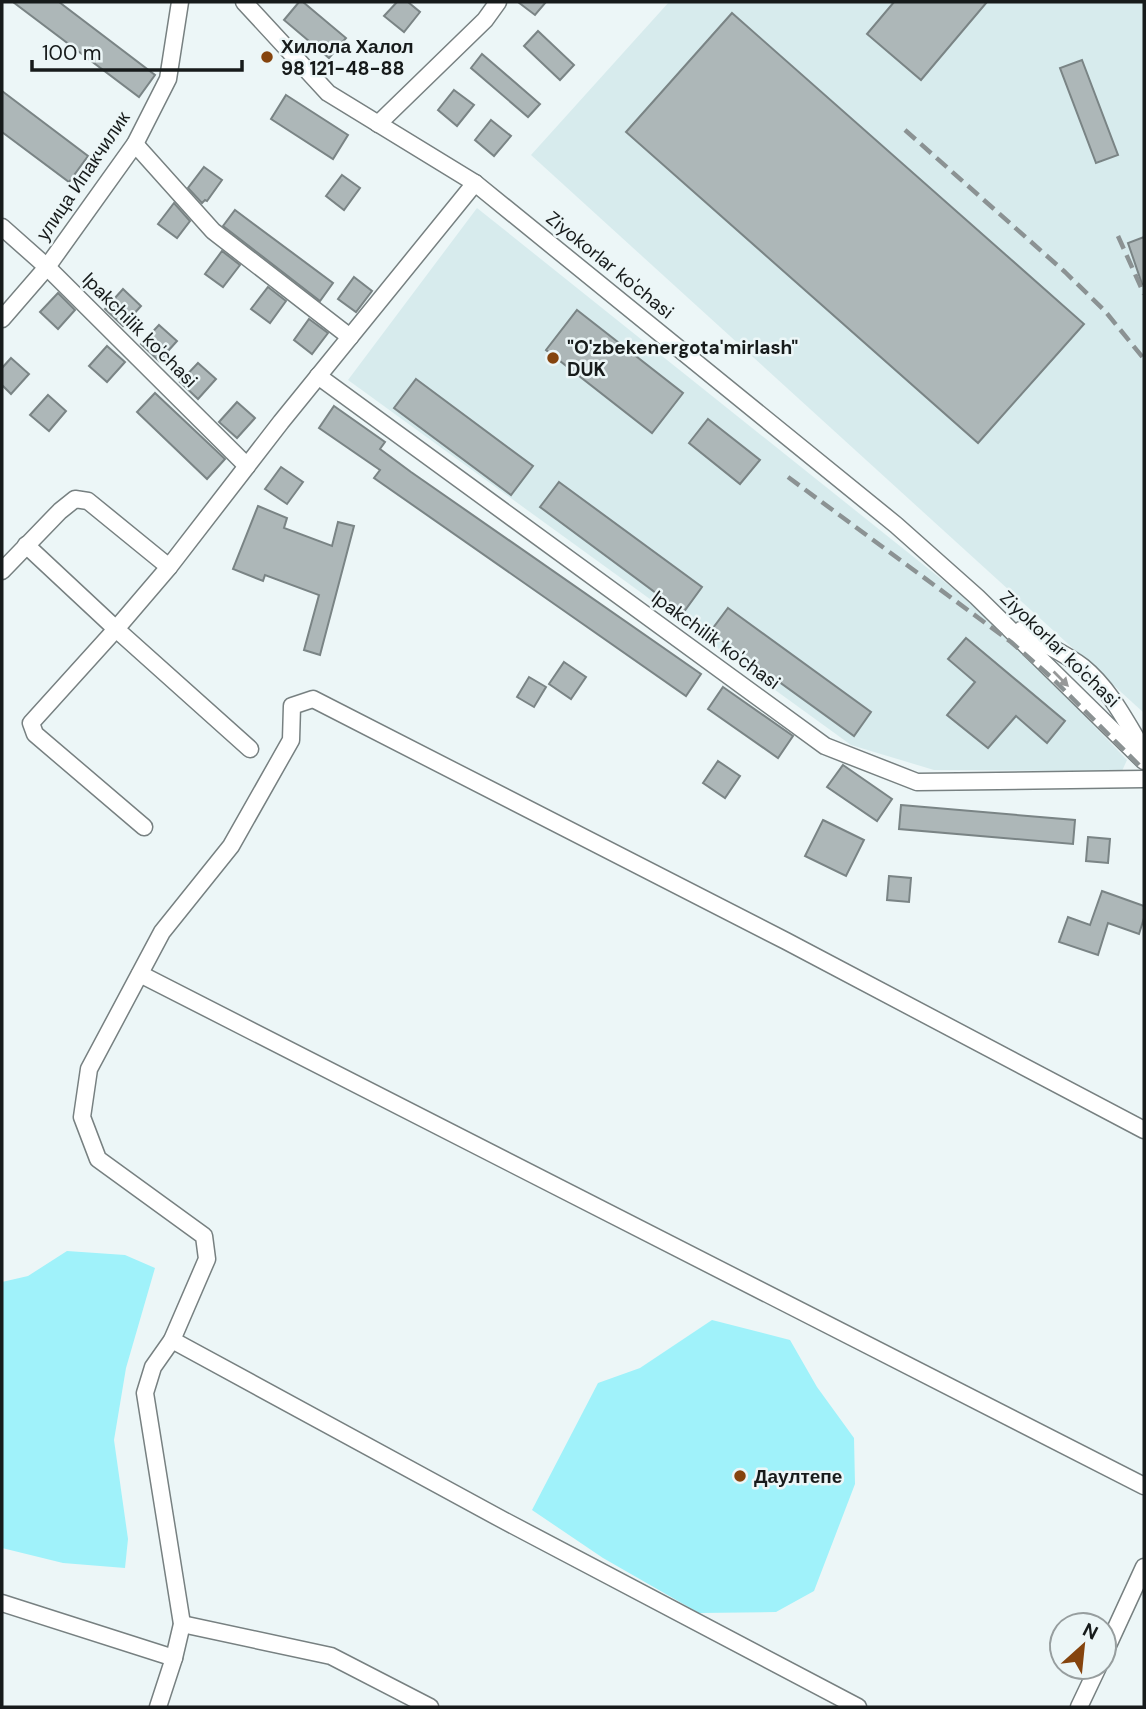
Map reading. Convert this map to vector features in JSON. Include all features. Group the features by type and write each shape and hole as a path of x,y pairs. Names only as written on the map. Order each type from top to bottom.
{"street":[{"name":"улица Ипакчилик","path":"2,319 47,267 135,144 168,79 180,2"},
{"name":"Ziyokorlar ko'chasi","path":"244,2 328,93 475,183 896,525 977,597 1144,761"},
{"path":"378,124 485,20 498,2"},
{"path":"135,144 214,231 349,337"},
{"path":"144,827 35,734 31,723 169,567 349,337 475,183"},
{"name":"Ipakchilik ko'chasi","path":"2,227 47,267 247,466"},
{"name":"Ipakchilik ko'chasi","path":"318,376 825,746 917,782 1144,779"},
{"path":"2,571 75,499 88,502 169,567"},
{"path":"26,545 250,749"},
{"name":"Ziyokorlar ko'chasi","path":"977,597 1033,638 1071,659 1090,674 1112,700 1144,751"},
{"path":"158,1707 182,1624 145,1393 153,1367 172,1340 207,1259 204,1236 98,1159 82,1118 89,1069 162,932 231,846 290,740 292,706 313,699 786,941 1144,1130"},
{"path":"140,974 1144,1486"},
{"path":"172,1340 858,1707"},
{"path":"1118,1624 1144,1567"},
{"path":"2,1603 174,1658"},
{"path":"182,1624 331,1656 430,1707"},
{"path":"1079,1707 1091,1681"}],"shaded area":[{"path":"669,2 1144,2 1144,713 531,155"},
{"path":"477,208 995,622 1127,760 1122,771 934,770 851,745 348,380"},
{"path":"67,1251 125,1255 155,1268 126,1368 114,1440 128,1539 125,1568 63,1563 2,1548 2,1282 28,1276"},
{"path":"712,1320 790,1340 817,1387 854,1438 855,1484 814,1591 776,1612 699,1613 603,1558 532,1510 598,1383 640,1368"}],"building":[{"path":"13,2 59,2 155,75 139,97"},
{"path":"299,2 303,2 346,38 329,58 284,20"},
{"path":"397,2 408,2 420,12 404,32 384,16"},
{"path":"518,2 546,2 535,15"},
{"path":"894,2 987,2 921,80 867,34"},
{"path":"732,13 1084,324 978,443 626,132"},
{"path":"538,31 574,65 560,80 524,46"},
{"path":"482,54 540,104 528,117 471,68"},
{"path":"1082,60 1118,155 1096,163 1060,68"},
{"path":"454,90 474,105 457,126 438,110"},
{"path":"2,91 88,156 69,182 2,132"},
{"path":"286,95 348,135 333,159 271,119"},
{"path":"491,120 511,136 494,156 475,140"},
{"path":"204,167 222,180 207,201 202,203 188,188"},
{"path":"342,175 360,188 344,210 326,196"},
{"path":"174,203 190,221 177,238 158,224"},
{"path":"235,210 333,283 320,301 223,226"},
{"path":"1144,237 1144,284 1142,284 1128,243"},
{"path":"222,251 240,265 223,287 205,274"},
{"path":"354,277 372,291 356,312 338,299"},
{"path":"268,287 286,301 270,323 251,309"},
{"path":"123,289 141,306 123,326 105,309"},
{"path":"58,293 75,310 58,329 40,312"},
{"path":"577,310 683,393 652,433 546,350"},
{"path":"309,319 328,333 312,354 294,340"},
{"path":"159,325 177,341 159,361 141,344"},
{"path":"107,346 125,362 107,382 89,366"},
{"path":"11,358 29,374 11,394 2,385 2,368"},
{"path":"198,363 216,379 198,399 180,382"},
{"path":"416,379 533,466 511,495 394,408"},
{"path":"155,393 225,459 207,479 137,412"},
{"path":"48,395 66,411 49,431 30,415"},
{"path":"237,402 255,418 237,438 219,422"},
{"path":"334,406 385,442 380,449 411,472 701,674 686,696 374,478 380,470 319,428"},
{"path":"708,419 760,460 740,484 689,443"},
{"path":"281,467 303,482 287,504 265,489"},
{"path":"559,482 702,587 683,613 540,507"},
{"path":"258,506 287,518 284,528 332,546 338,522 354,526 320,655 304,650 319,595 265,575 263,581 233,569"},
{"path":"728,608 871,712 854,736 710,632"},
{"path":"966,638 1065,721 1047,743 1016,716 988,748 947,715 975,682 948,659"},
{"path":"564,662 586,677 571,699 549,684"},
{"path":"529,677 546,687 534,707 517,697"},
{"path":"723,687 793,736 778,758 708,709"},
{"path":"718,761 740,776 725,798 703,783"},
{"path":"843,765 892,799 877,821 827,787"},
{"path":"901,805 1075,820 1073,844 899,829"},
{"path":"823,820 864,840 846,876 805,856"},
{"path":"1088,837 1110,839 1108,863 1086,861"},
{"path":"889,876 911,878 909,902 887,900"},
{"path":"1102,891 1144,906 1144,918 1139,934 1108,923 1098,955 1059,942 1068,917 1090,925"}],"railway":[{"path":"905,130 1065,272 1105,311 1144,359"},
{"path":"1118,236 1144,294"},
{"path":"788,477 1011,642 1052,678 1144,770"}],"place":[{"name":"Хилола Халол 98 121-48-88","path":"267,57"},
{"name":"\"O'zbekenergota'mirlash\" DUK","path":"553,358"},
{"name":"Даултепе","path":"740,1476"}]}
